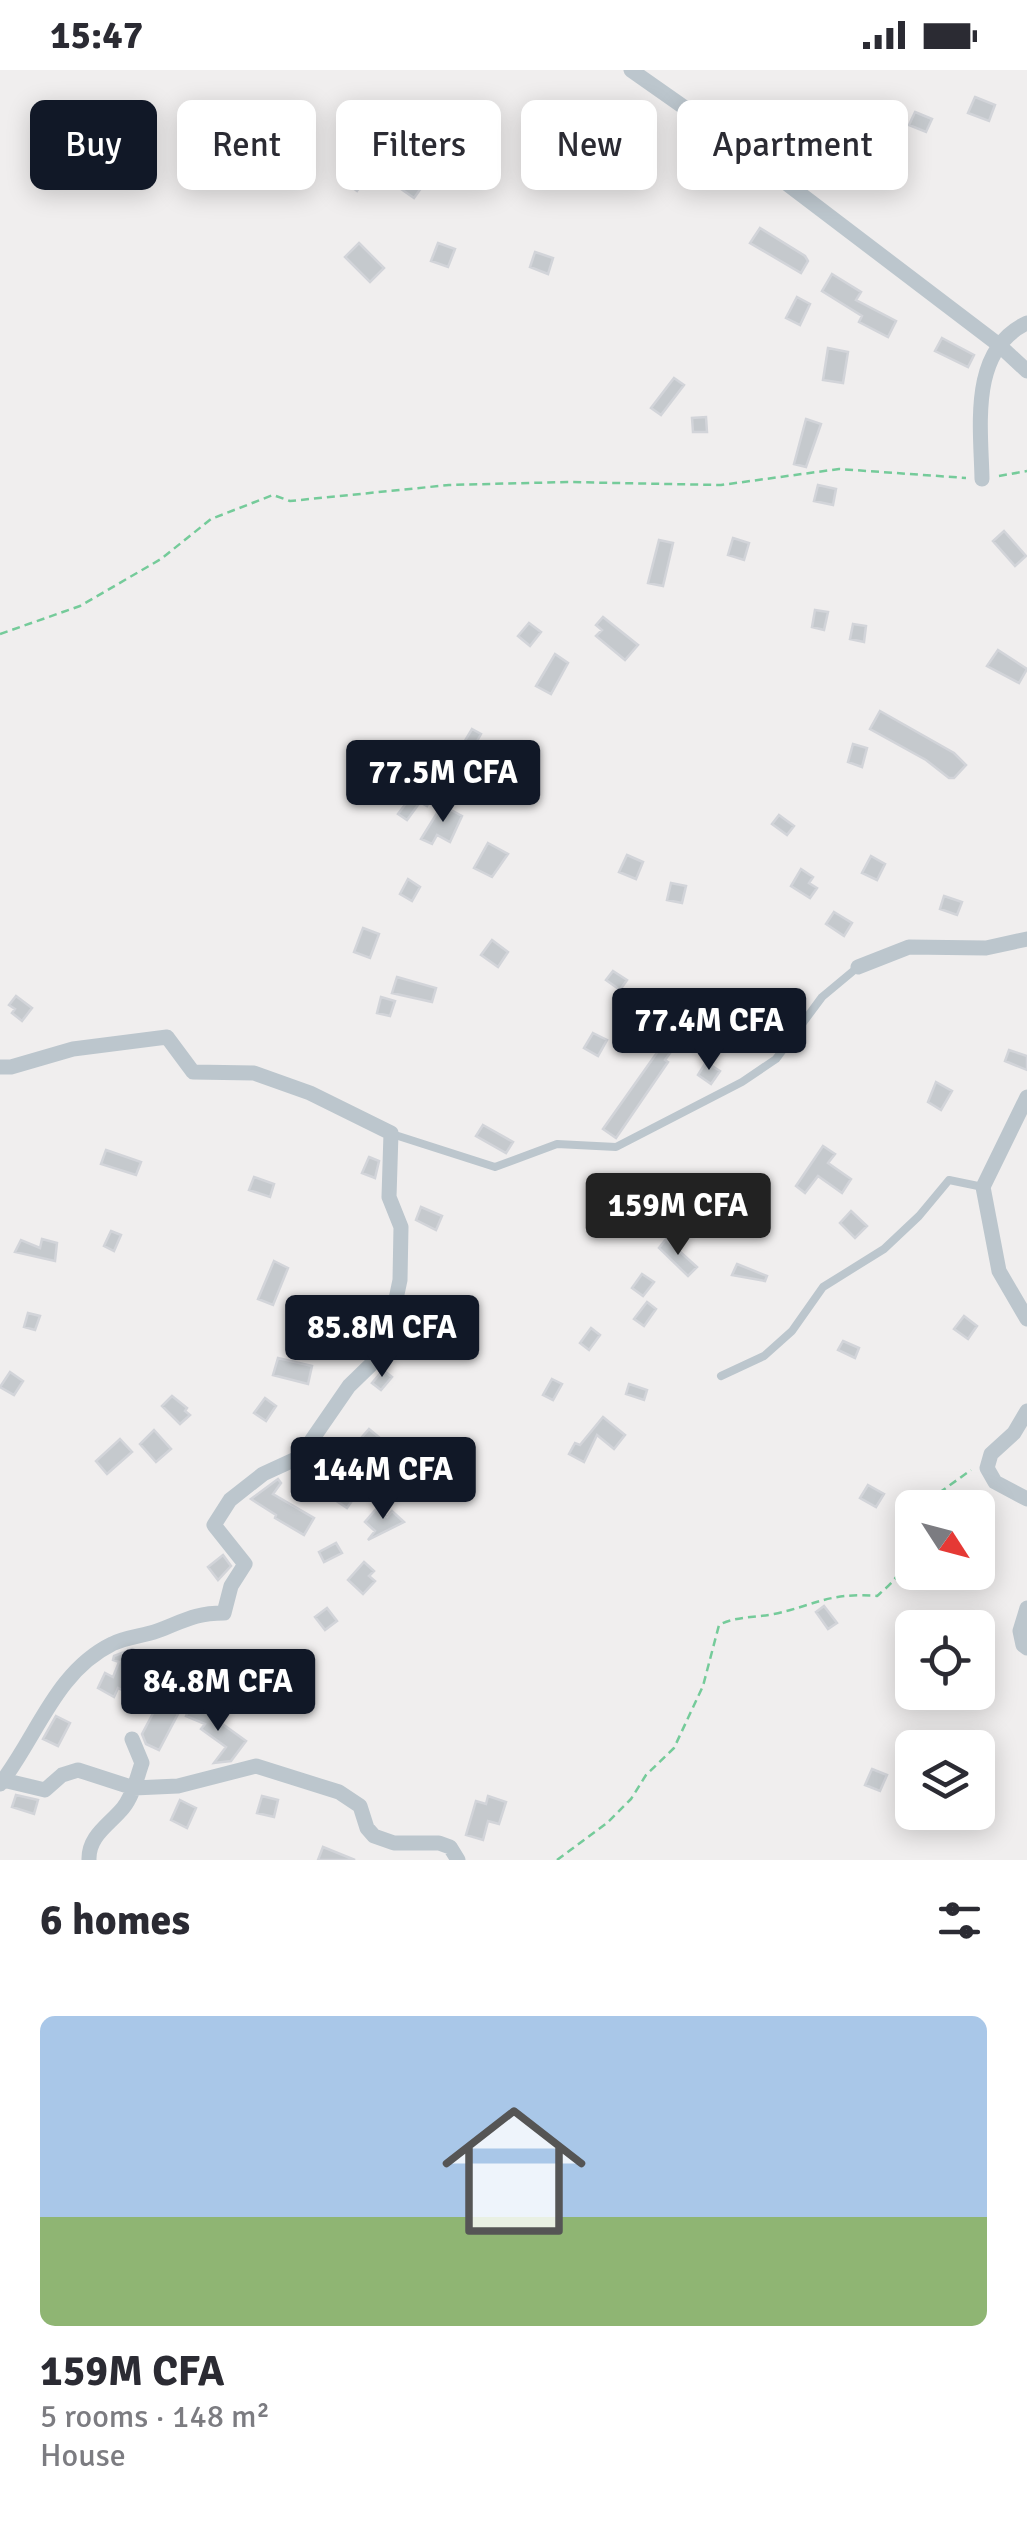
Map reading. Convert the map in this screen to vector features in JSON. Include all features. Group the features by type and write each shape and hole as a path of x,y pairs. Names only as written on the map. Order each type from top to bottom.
{"street":[{"path":"630,70 715,129 999,345 1027,371"},
{"path":"982,479 980,411 988,364 999,345 1016,328 1027,324"},
{"path":"858,966 909,947 986,948 1027,939"},
{"path":"0,1067 73,1049 166,1037 193,1072 254,1074 310,1093 391,1133 389,1197 401,1227 400,1280 386,1351 349,1386 300,1457 263,1474 230,1500 214,1525 244,1564 231,1586 224,1613 197,1613 112,1644 82,1665 52,1700 2,1782 46,1790 62,1775 78,1770 134,1788 178,1786 256,1766 339,1792 360,1806 366,1828 374,1836 394,1844 439,1842 450,1847 458,1860"},
{"path":"1027,1097 982,1187 999,1270 1027,1319"},
{"path":"1027,1411 1014,1433 991,1454 987,1468 995,1482 1027,1498"},
{"path":"1027,1608 1020,1631 1022,1646 1027,1648"},
{"path":"90,1860 89,1848 125,1806 134,1788 142,1763 132,1739"}],"lane":[{"path":"391,1133 495,1167 557,1144 616,1147 684,1114 776,1059 822,997 858,966"},
{"path":"721,1376 764,1356 792,1331 823,1287 884,1249 919,1216 948,1180 982,1187"}],"path":[{"path":"0,634 80,606 161,559 212,519 273,495 290,501 449,485 721,484 839,469 982,479 1027,471"},
{"path":"942,1490 968,1470 987,1468"},
{"path":"557,1860 632,1800 646,1775 674,1748 703,1686 719,1625 732,1618 777,1613 823,1598 877,1596 895,1578"}],"building":[{"path":"975,97 995,105 989,121 968,113"},
{"path":"915,112 932,119 926,132 909,125"},
{"path":"402,190 420,190 414,198"},
{"path":"760,228 805,256 808,261 801,273 750,243"},
{"path":"359,243 384,268 370,282 345,257"},
{"path":"438,243 455,249 448,267 431,261"},
{"path":"535,252 553,258 548,274 530,267"},
{"path":"832,274 861,292 856,300 896,321 888,337 859,322 862,316 822,291"},
{"path":"797,297 810,304 800,325 786,318"},
{"path":"942,338 974,355 968,367 935,351"},
{"path":"828,348 848,352 843,383 823,380"},
{"path":"674,378 684,385 661,415 651,408"},
{"path":"706,417 707,432 693,432 692,418"},
{"path":"806,419 821,424 806,467 794,464"},
{"path":"818,485 836,489 833,505 814,501"},
{"path":"1004,531 1026,556 1015,566 993,541"},
{"path":"733,538 749,543 744,560 728,555"},
{"path":"659,540 673,543 663,586 648,583"},
{"path":"815,610 828,612 824,630 812,627"},
{"path":"603,617 638,645 625,660 596,636 602,630 596,625"},
{"path":"529,623 541,632 530,646 518,636"},
{"path":"853,624 866,626 864,642 850,639"},
{"path":"998,650 1027,669 1019,683 987,666"},
{"path":"555,654 568,663 551,694 536,686"},
{"path":"880,711 954,753 966,765 954,778 949,778 926,760 870,729"},
{"path":"472,729 481,734 469,755 460,749"},
{"path":"853,744 867,748 862,767 848,762"},
{"path":"518,766 538,774 530,794 510,786"},
{"path":"418,786 433,794 427,806 412,798"},
{"path":"410,798 418,805 407,820 398,814"},
{"path":"442,805 462,816 450,842 437,835 432,844 421,839"},
{"path":"779,815 794,826 787,835 772,824"},
{"path":"488,843 508,854 492,877 474,868"},
{"path":"627,855 643,862 636,879 619,872"},
{"path":"871,856 885,864 877,880 862,873"},
{"path":"801,869 813,877 809,883 817,888 810,898 791,886"},
{"path":"408,879 420,887 412,901 400,894"},
{"path":"671,883 686,886 682,903 667,900"},
{"path":"944,896 962,902 957,915 940,909"},
{"path":"834,912 852,923 844,936 826,924"},
{"path":"363,928 379,934 370,958 354,952"},
{"path":"492,940 508,952 498,967 481,955"},
{"path":"613,971 627,980 620,990 606,980"},
{"path":"397,977 436,988 432,1002 392,993"},
{"path":"16,996 32,1008 22,1021 9,1005"},
{"path":"381,997 395,1001 390,1016 377,1013"},
{"path":"593,1033 607,1040 598,1056 584,1048"},
{"path":"661,1047 670,1053 665,1060 668,1062 616,1138 603,1129"},
{"path":"1009,1050 1027,1056 1027,1070 1005,1061"},
{"path":"706,1062 720,1071 711,1084 698,1075"},
{"path":"936,1082 952,1091 941,1110 928,1102"},
{"path":"483,1125 513,1142 506,1153 476,1136"},
{"path":"823,1146 835,1154 828,1163 851,1179 842,1193 818,1176 805,1193 796,1186"},
{"path":"106,1150 141,1162 136,1175 101,1164"},
{"path":"369,1157 379,1161 375,1178 362,1173"},
{"path":"254,1177 274,1184 270,1197 249,1190"},
{"path":"421,1207 442,1216 436,1230 416,1220"},
{"path":"851,1211 867,1226 855,1238 840,1223"},
{"path":"111,1231 121,1235 114,1251 104,1246"},
{"path":"42,1239 57,1243 55,1261 15,1252 21,1240 40,1248"},
{"path":"666,1239 697,1267 688,1276 659,1248"},
{"path":"274,1261 288,1268 273,1305 258,1299"},
{"path":"737,1264 767,1276 765,1281 732,1275"},
{"path":"642,1274 654,1282 643,1296 632,1288"},
{"path":"647,1302 656,1309 644,1326 634,1319"},
{"path":"28,1313 40,1316 35,1330 24,1327"},
{"path":"964,1316 977,1326 968,1339 954,1329"},
{"path":"591,1328 600,1335 589,1350 580,1343"},
{"path":"843,1341 859,1348 855,1358 838,1350"},
{"path":"278,1358 312,1366 308,1384 273,1375"},
{"path":"383,1370 392,1377 381,1390 372,1383"},
{"path":"10,1372 23,1381 14,1395 0,1387"},
{"path":"552,1379 562,1384 553,1400 543,1395"},
{"path":"629,1384 647,1390 644,1400 626,1394"},
{"path":"172,1396 190,1415 180,1424 162,1406"},
{"path":"265,1398 276,1406 266,1421 254,1413"},
{"path":"603,1417 625,1435 614,1449 597,1435 584,1462 569,1454 575,1443 580,1445"},
{"path":"369,1429 380,1438 366,1453 356,1444"},
{"path":"154,1430 171,1449 156,1462 140,1444"},
{"path":"120,1439 132,1452 107,1474 96,1461"},
{"path":"331,1472 346,1481 343,1486 356,1495 347,1508 317,1488"},
{"path":"278,1479 281,1483 273,1494 314,1518 304,1535 251,1499"},
{"path":"868,1485 884,1494 876,1507 860,1498"},
{"path":"377,1508 387,1517 392,1511 404,1522 368,1540 375,1531 365,1522"},
{"path":"336,1543 342,1553 324,1562 319,1552"},
{"path":"223,1555 231,1566 218,1580 208,1567"},
{"path":"364,1562 374,1571 369,1576 375,1581 363,1594 348,1580"},
{"path":"824,1606 837,1623 828,1629 816,1612"},
{"path":"327,1608 337,1621 325,1630 315,1617"},
{"path":"132,1649 145,1654 143,1672 133,1668 114,1697 98,1688 105,1673 113,1677 119,1662 113,1660 114,1656"},
{"path":"158,1704 178,1714 159,1750 146,1744 142,1734"},
{"path":"190,1706 198,1710 199,1707 246,1741 231,1761 214,1763 226,1747 201,1729 205,1724 186,1716"},
{"path":"56,1716 70,1723 58,1746 43,1739"},
{"path":"872,1769 887,1775 880,1791 865,1785"},
{"path":"16,1795 38,1800 34,1814 12,1807"},
{"path":"262,1796 278,1800 274,1817 257,1813"},
{"path":"488,1796 506,1802 499,1824 488,1821 483,1840 466,1835 476,1801 486,1804"},
{"path":"180,1800 196,1808 187,1828 171,1820"},
{"path":"323,1847 355,1860 318,1860"}]}
